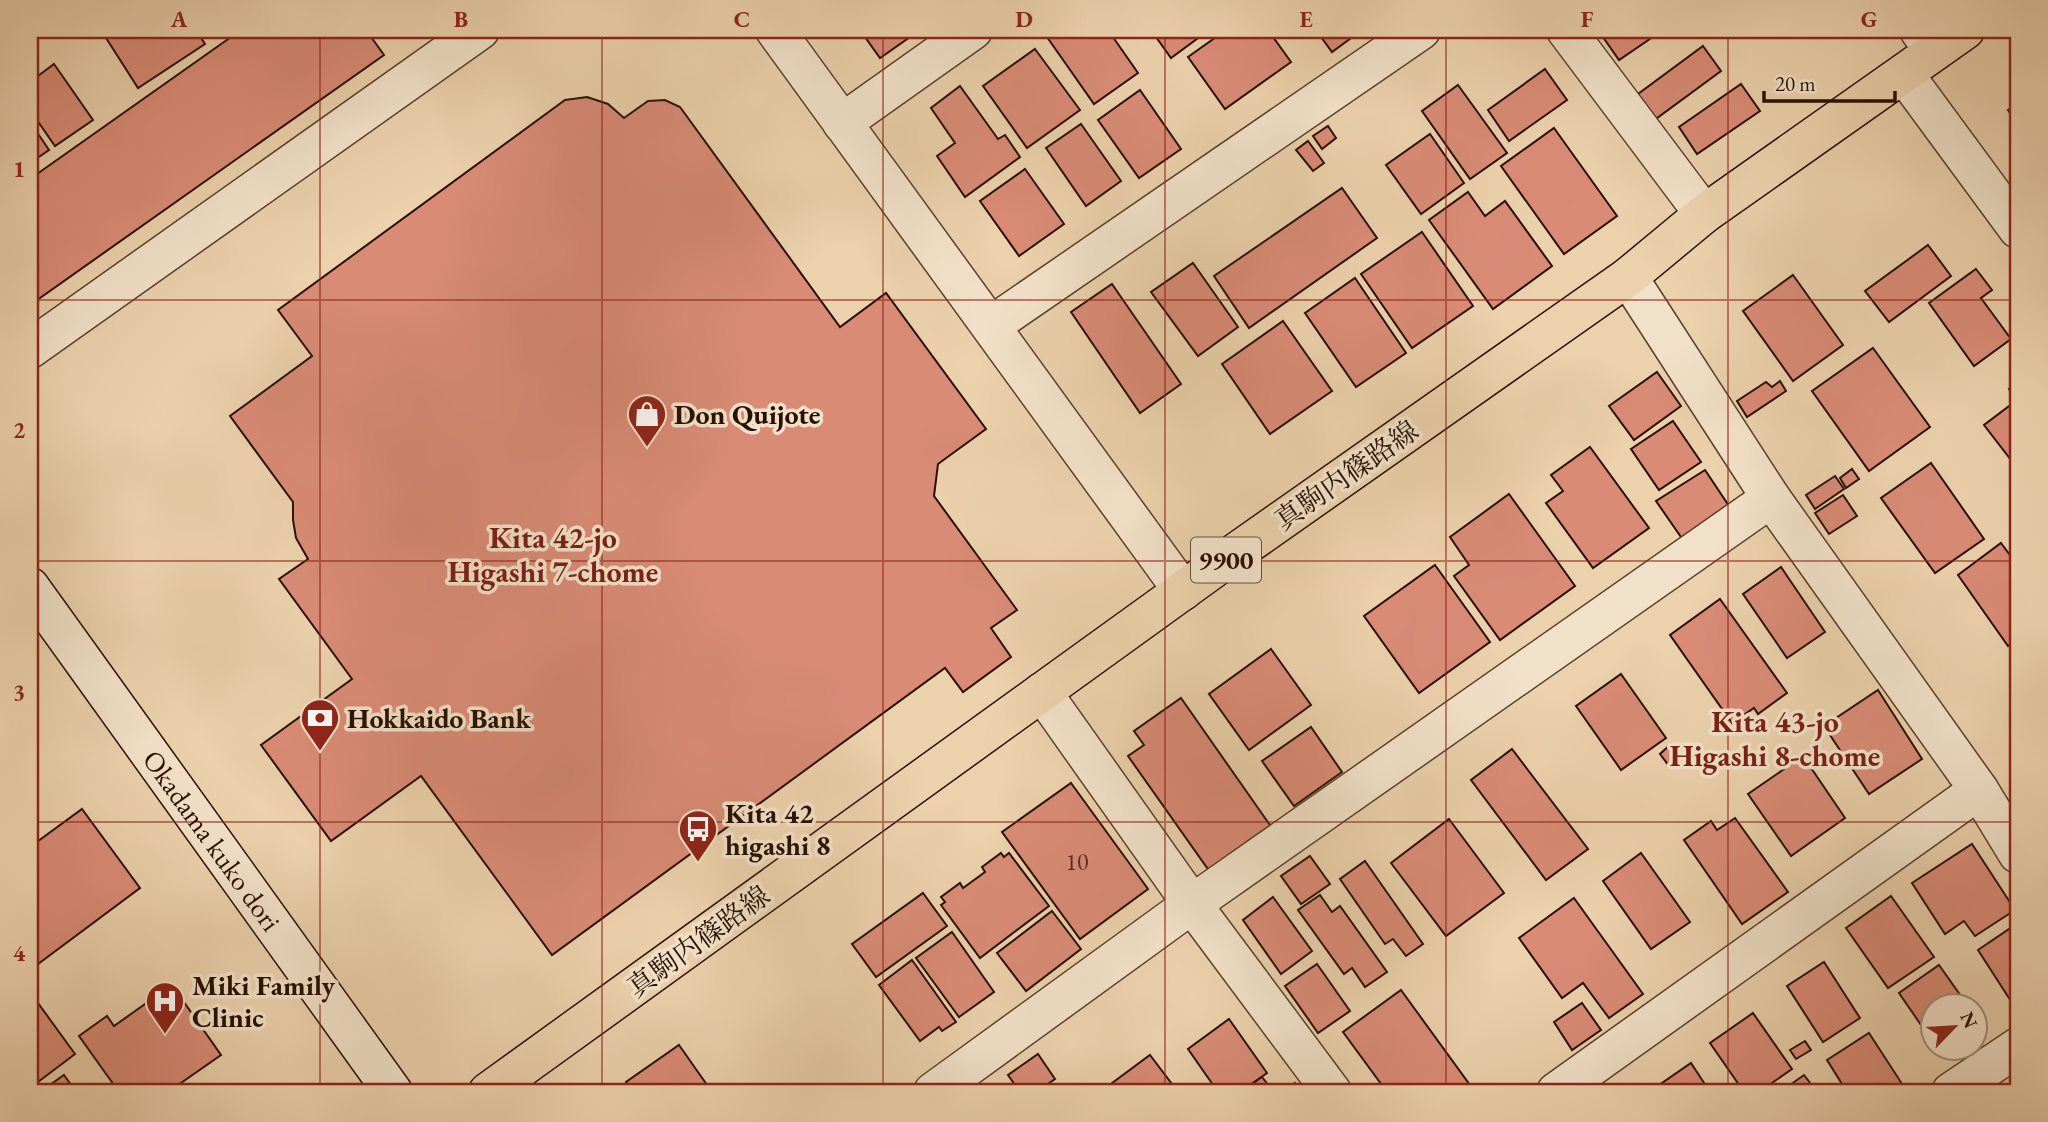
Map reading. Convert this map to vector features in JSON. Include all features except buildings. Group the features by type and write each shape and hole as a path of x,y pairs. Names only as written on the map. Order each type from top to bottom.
{"main road":[{"name":"真駒内篠路線","path":"488,1092 1183,591 1629,277 1704,214 1904,74 1927,41 1965,30"}],"street":[{"path":"30,349 480,30"},
{"path":"775,30 1183,591"},
{"path":"842,122 973,30"},
{"path":"992,325 1421,30"},
{"path":"1566,30 1704,214"},
{"path":"1904,74 2018,229"},
{"path":"1629,277 1771,498 1979,790 2018,853"},
{"path":"933,1092 1192,904 1771,498"},
{"name":"Okadama kuko dori","path":"30,587 393,1092"},
{"path":"1042,692 1192,904 1332,1092"},
{"path":"1556,1092 1979,790"},
{"path":"1951,1092 2018,1047"}],"place":[{"name":"Don Quijote","path":"647,448"},
{"name":"Hokkaido Bank","path":"320,752"},
{"name":"Kita 42 higashi 8","path":"698,863"},
{"name":"Miki Family Clinic","path":"165,1035"}],"district":[{"name":"Kita 42-jo Higashi 7-chome","path":"553,555"},
{"name":"Kita 43-jo Higashi 8-chome","path":"1775,739"}]}
